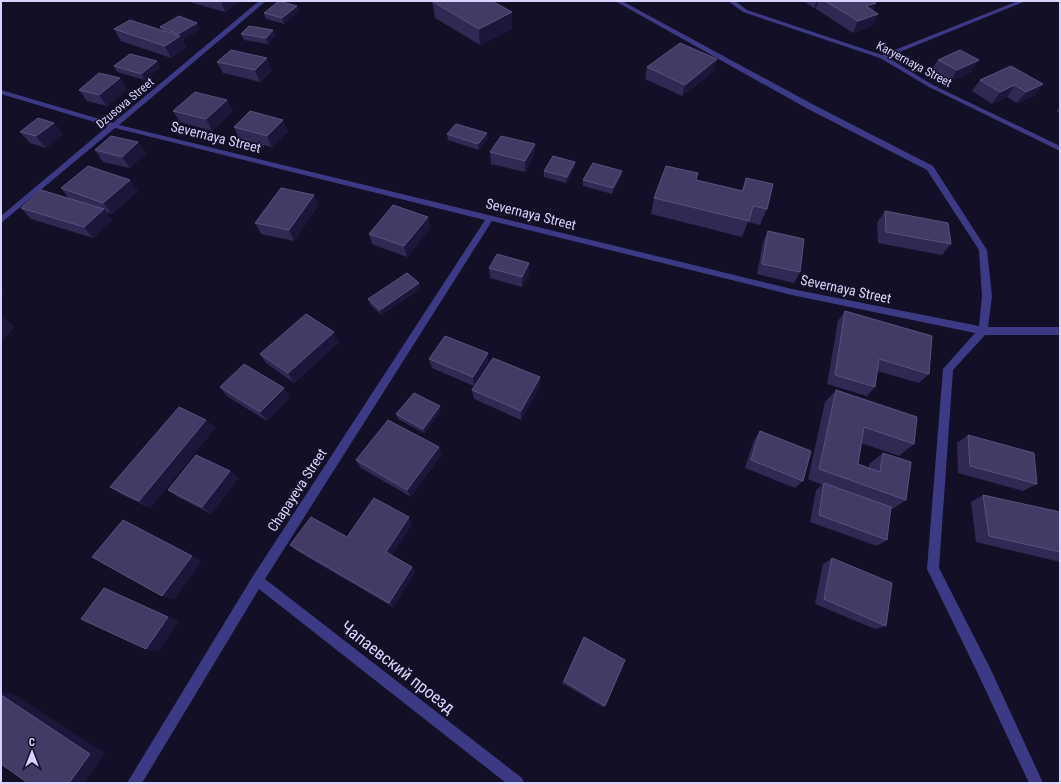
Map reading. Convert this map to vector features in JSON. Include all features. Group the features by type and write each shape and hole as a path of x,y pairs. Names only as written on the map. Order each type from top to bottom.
{"street":[{"name":"Dzusova Street","path":"1,220 263,1"},
{"path":"618,1 811,107 930,168 983,250 987,296 983,331 948,369 933,569 986,673 1036,783"},
{"name":"Karyernaya Street","path":"731,1 745,11 882,57 931,86 1060,149"},
{"path":"882,57 1023,1"},
{"name":"Severnaya Street","path":"1,92 115,126 792,292 983,331 1060,331"},
{"name":"Chapayeva Street","path":"134,783 257,580 490,218"},
{"name":"Чапаевский проезд","path":"257,580 517,783"}],"building":[{"path":"279,1 297,6 282,18 264,13"},
{"path":"432,1 492,1 512,12 479,29"},
{"path":"825,1 874,1 876,3 866,6 878,14 858,21"},
{"path":"179,16 197,23 178,34 160,27"},
{"path":"130,20 180,36 165,46 114,29"},
{"path":"249,26 273,30 266,38 241,34"},
{"path":"680,43 717,59 685,85 647,67"},
{"path":"231,50 267,58 255,70 217,62"},
{"path":"960,50 979,60 957,70 938,60"},
{"path":"130,54 157,61 141,74 114,66"},
{"path":"1011,66 1043,84 1026,92 1015,85 1000,92 980,80"},
{"path":"99,73 120,78 99,95 79,90"},
{"path":"195,92 227,100 206,119 173,111"},
{"path":"250,111 283,120 267,136 234,127"},
{"path":"38,118 54,123 36,136 20,132"},
{"path":"456,124 487,133 478,144 447,134"},
{"path":"111,136 138,142 122,157 95,150"},
{"path":"501,136 535,144 525,161 490,152"},
{"path":"553,156 575,162 567,177 544,171"},
{"path":"593,163 622,171 613,188 583,180"},
{"path":"88,166 130,180 103,203 61,188"},
{"path":"666,166 698,173 696,180 743,191 746,178 773,184 767,209 753,206 749,221 654,198"},
{"path":"281,188 314,195 289,230 255,223"},
{"path":"41,190 104,209 84,227 21,208"},
{"path":"393,205 428,217 404,246 369,234"},
{"path":"885,211 948,223 951,244 886,232"},
{"path":"768,231 804,239 800,272 762,264"},
{"path":"497,254 529,263 522,277 489,268"},
{"path":"407,273 419,283 380,310 368,299"},
{"path":"845,311 932,336 929,374 879,359 875,387 835,375"},
{"path":"306,314 334,332 288,373 260,354"},
{"path":"445,336 488,353 473,377 429,359"},
{"path":"493,358 540,377 521,411 472,390"},
{"path":"244,364 284,388 260,412 220,387"},
{"path":"836,390 917,417 914,444 864,427 858,464 880,472 883,453 911,462 906,500 819,469"},
{"path":"414,393 440,406 423,429 396,414"},
{"path":"179,407 206,420 139,501 110,487"},
{"path":"388,420 439,447 407,490 356,460"},
{"path":"760,431 811,451 803,481 751,460"},
{"path":"968,435 1034,453 1037,484 970,466"},
{"path":"196,455 230,471 202,507 168,490"},
{"path":"824,483 891,507 887,540 819,515"},
{"path":"983,495 1060,512 1060,552 989,536"},
{"path":"374,498 409,517 386,552 412,567 389,603 290,545 311,517 347,537"},
{"path":"123,520 192,556 162,596 92,557"},
{"path":"832,558 892,583 886,626 824,599"},
{"path":"104,588 168,617 146,649 81,619"},
{"path":"584,637 625,660 605,706 564,681"},
{"path":"1,695 90,754 69,783 28,783 1,764"}]}
